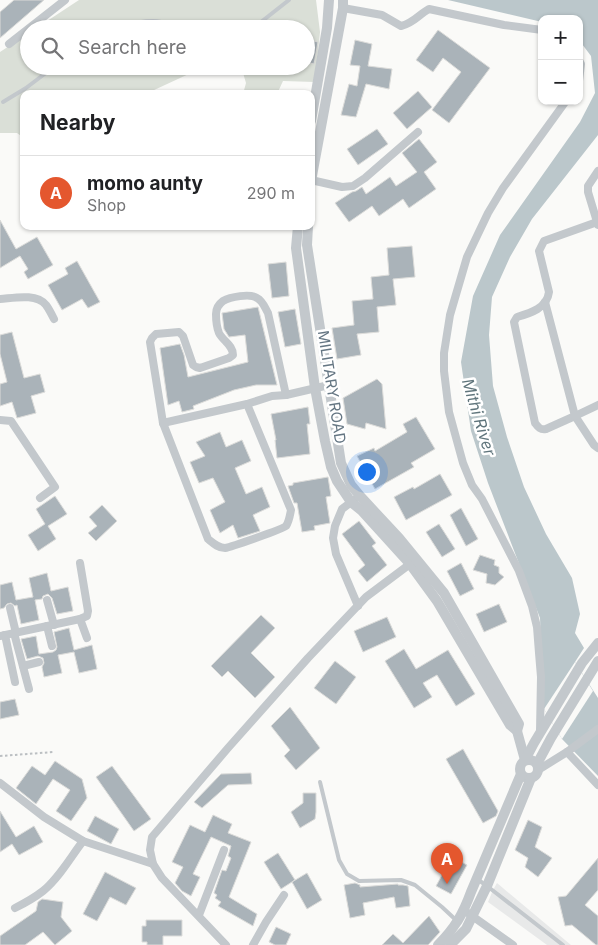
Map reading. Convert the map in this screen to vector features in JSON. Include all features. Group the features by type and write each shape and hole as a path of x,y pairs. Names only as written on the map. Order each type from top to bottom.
{"street":[{"path":"39,20 65,0"},
{"path":"315,98 327,28 329,0"},
{"path":"316,127 343,4 382,15 401,26 409,24 429,9 504,25 538,29"},
{"path":"8,44 20,35"},
{"path":"542,731 540,669 532,606 519,571 462,464 449,412 444,371 444,353 450,315 467,257 488,213 502,188 563,105"},
{"path":"315,181 342,187 353,186 365,178 418,132"},
{"path":"598,171 588,186 588,192 598,224 544,241 539,251 548,297 541,306 517,317 514,322 535,423 538,428 546,429 598,405"},
{"name":"MILITARY ROAD","path":"298,230 296,248 315,388 324,441 336,465 337,481 348,488 361,510 395,541 461,632 491,684 519,724 517,732 526,760"},
{"path":"308,230 307,245 329,385 336,465"},
{"path":"247,404 291,510 290,518 286,526 274,532 225,548 215,546 208,539 163,423 150,342 156,334 179,332 183,336 193,365 200,368 229,358 233,353 218,329 216,312 218,306 224,301 247,295 256,297 268,313 286,395"},
{"path":"0,299 32,298 41,300 54,320"},
{"path":"546,302 575,416 598,448"},
{"path":"310,349 323,346"},
{"path":"163,423 247,404 272,396 286,395 329,385"},
{"path":"0,420 11,421 55,487 40,498"},
{"path":"356,499 342,509 335,526 333,538 336,554 358,606"},
{"path":"395,541 444,593 461,632"},
{"path":"15,682 2,636 87,616 88,611 80,563"},
{"path":"226,945 162,878 154,864 150,850 152,837 308,658 366,597 410,564"},
{"path":"48,600 52,646"},
{"path":"10,608 28,689"},
{"path":"80,619 87,638"},
{"path":"532,772 520,770 520,766 526,760 582,663 598,643"},
{"path":"23,666 39,662"},
{"path":"468,913 476,879 551,738 598,662"},
{"path":"450,945 468,913 487,886 532,772 568,751 598,729"},
{"path":"568,751 598,785"},
{"path":"0,783 44,817 82,841 154,864"},
{"path":"15,908 44,891 62,871 82,841"},
{"path":"199,915 224,850"},
{"path":"253,945 284,895"},
{"path":"468,913 513,945"},
{"path":"438,945 462,926"}],"lane":[{"path":"263,20 289,0"},
{"path":"23,90 43,75"},
{"path":"3,102 20,92"},
{"path":"320,782 339,860 347,874 359,881 401,880 415,885 462,926"},
{"path":"476,879 563,945"}],"path":[{"path":"0,756 54,752"}],"shaded area":[{"path":"79,0 316,0 320,32 315,82 283,81 279,90 244,90 246,83 244,75 315,75 315,20 49,20"},
{"path":"20,39 20,75 187,75 154,90 20,90 20,135 17,133 0,133 0,52"},
{"path":"497,883 571,945 547,945 488,902"}],"water":[{"name":"Mithi River","path":"448,0 598,0 598,135 532,219 510,257 492,297 489,335 493,386 507,437 524,487 546,534 572,578 580,614 575,633 584,648 575,662 598,698 598,776 562,739 544,709 540,618 488,483 471,431 461,362 473,296 500,235 580,122 595,93 591,56 583,45 583,15 538,15 538,21"}],"pier":[{"path":"575,662 593,691 562,739 544,709"}],"building":[{"path":"14,0 44,0 0,38 0,12"},
{"path":"438,30 490,68 449,123 432,110 461,72 443,58 433,72 416,60"},
{"path":"355,40 372,44 368,66 392,69 389,89 366,84 356,117 341,115 349,84 357,86 360,66 350,65"},
{"path":"315,41 318,42 315,58"},
{"path":"418,91 432,107 407,129 393,113"},
{"path":"377,129 388,144 358,165 347,149"},
{"path":"419,139 437,162 424,172 436,189 409,208 403,199 379,216 372,206 349,222 335,203 362,187 366,194 390,177 396,186 417,172 402,153"},
{"path":"0,220 16,249 37,237 53,265 28,279 24,272 28,269 20,256 0,268"},
{"path":"412,246 415,277 393,279 396,305 377,307 379,332 357,334 361,355 337,359 332,328 354,325 352,301 373,299 371,277 389,275 387,248"},
{"path":"77,261 100,302 88,308 82,299 62,310 48,285 68,274 65,268"},
{"path":"286,262 289,296 272,298 268,264"},
{"path":"258,307 277,385 256,385 234,390 193,406 194,409 182,412 179,401 168,405 160,348 180,344 188,377 248,362 245,335 229,337 224,329 222,313"},
{"path":"295,309 301,344 285,347 278,312"},
{"path":"12,332 24,378 40,374 45,392 31,396 36,413 17,418 12,402 0,406 0,384 7,382 0,354 0,335"},
{"path":"377,379 382,384 386,429 366,423 365,429 347,424 343,398"},
{"path":"308,407 310,424 307,424 310,454 277,458 271,414"},
{"path":"416,417 435,449 411,463 414,467 375,489 357,456 374,448 375,451 407,432 403,424"},
{"path":"220,432 226,447 242,440 251,461 235,468 246,494 262,487 270,507 253,515 260,531 238,538 233,525 220,533 210,510 225,502 213,478 199,483 190,462 205,456 196,442"},
{"path":"440,474 452,495 406,520 394,497 413,487 414,489"},
{"path":"328,477 331,496 326,497 330,523 314,526 315,530 302,532 297,503 294,503 288,486 293,485 293,483"},
{"path":"55,496 67,514 48,526 56,539 38,551 28,535 45,524 36,509"},
{"path":"102,505 117,521 96,541 88,533 97,526 89,517"},
{"path":"461,508 478,539 466,546 450,515"},
{"path":"359,521 376,543 372,546 387,565 367,582 358,571 365,565 342,534"},
{"path":"439,524 455,549 442,557 426,532"},
{"path":"480,555 495,560 494,565 499,567 499,573 504,577 495,585 486,583 487,574 473,570"},
{"path":"461,563 474,589 460,596 447,571"},
{"path":"47,573 51,591 68,587 73,611 57,614 52,598 48,594 43,596 42,599 35,600 39,620 21,624 17,605 15,606 11,603 0,609 0,585 12,582 16,600 33,597 29,578"},
{"path":"499,604 507,622 484,632 476,614"},
{"path":"261,615 275,628 251,653 275,677 255,698 228,671 222,677 211,666"},
{"path":"387,617 396,637 363,652 354,631"},
{"path":"69,628 74,650 92,645 97,669 79,673 74,652 58,655 62,673 44,677 43,658 38,656 27,659 21,639 36,636 39,654 53,652 57,647 54,632"},
{"path":"404,649 416,669 448,650 475,694 456,706 437,675 423,683 432,697 414,708 385,661"},
{"path":"335,661 356,677 336,704 314,688"},
{"path":"15,699 19,715 0,719 0,702"},
{"path":"290,707 320,748 296,770 284,756 290,750 271,726"},
{"path":"463,749 498,811 496,816 483,823 446,759"},
{"path":"55,761 82,779 87,798 71,821 56,811 70,790 53,779 36,804 16,788 32,766 45,775"},
{"path":"112,766 151,819 134,831 96,777"},
{"path":"251,773 252,784 228,785 202,808 194,802 221,774"},
{"path":"303,793 316,793 316,812 315,819 300,828 291,812 303,803"},
{"path":"0,811 16,837 34,826 43,842 19,855 12,844 0,852"},
{"path":"213,815 232,824 228,833 251,842 229,897 257,914 253,926 218,906 221,902 215,898 217,895 214,893 222,870 226,871 231,858 228,856 231,846 211,837 193,874 200,877 191,896 182,891 175,883 183,867 172,862 190,825 205,832"},
{"path":"95,816 119,829 111,844 87,831"},
{"path":"528,820 542,827 535,847 552,858 538,877 525,867 528,858 515,850"},
{"path":"278,853 295,880 281,889 264,862"},
{"path":"452,857 467,865 451,894 436,886"},
{"path":"598,858 598,890 585,905 598,916 598,945 596,945 572,925 565,926 558,897 566,896"},
{"path":"105,872 136,888 126,905 110,897 97,921 83,914"},
{"path":"307,873 322,900 307,909 292,882"},
{"path":"355,883 360,885 360,887 398,884 408,886 410,906 396,908 394,897 363,903 365,915 350,918 344,885"},
{"path":"42,899 63,902 61,917 72,931 55,945 43,932 25,945 0,945 0,936 36,911 38,902"},
{"path":"429,916 440,932 428,945 382,945 393,934 403,943"},
{"path":"146,920 182,920 182,936 163,936 163,945 147,945 147,942 142,942 142,926 146,926"},
{"path":"276,927 291,934 286,945 275,945 269,942"}],"place":[{"name":"momo aunty","path":"447,884"}]}
